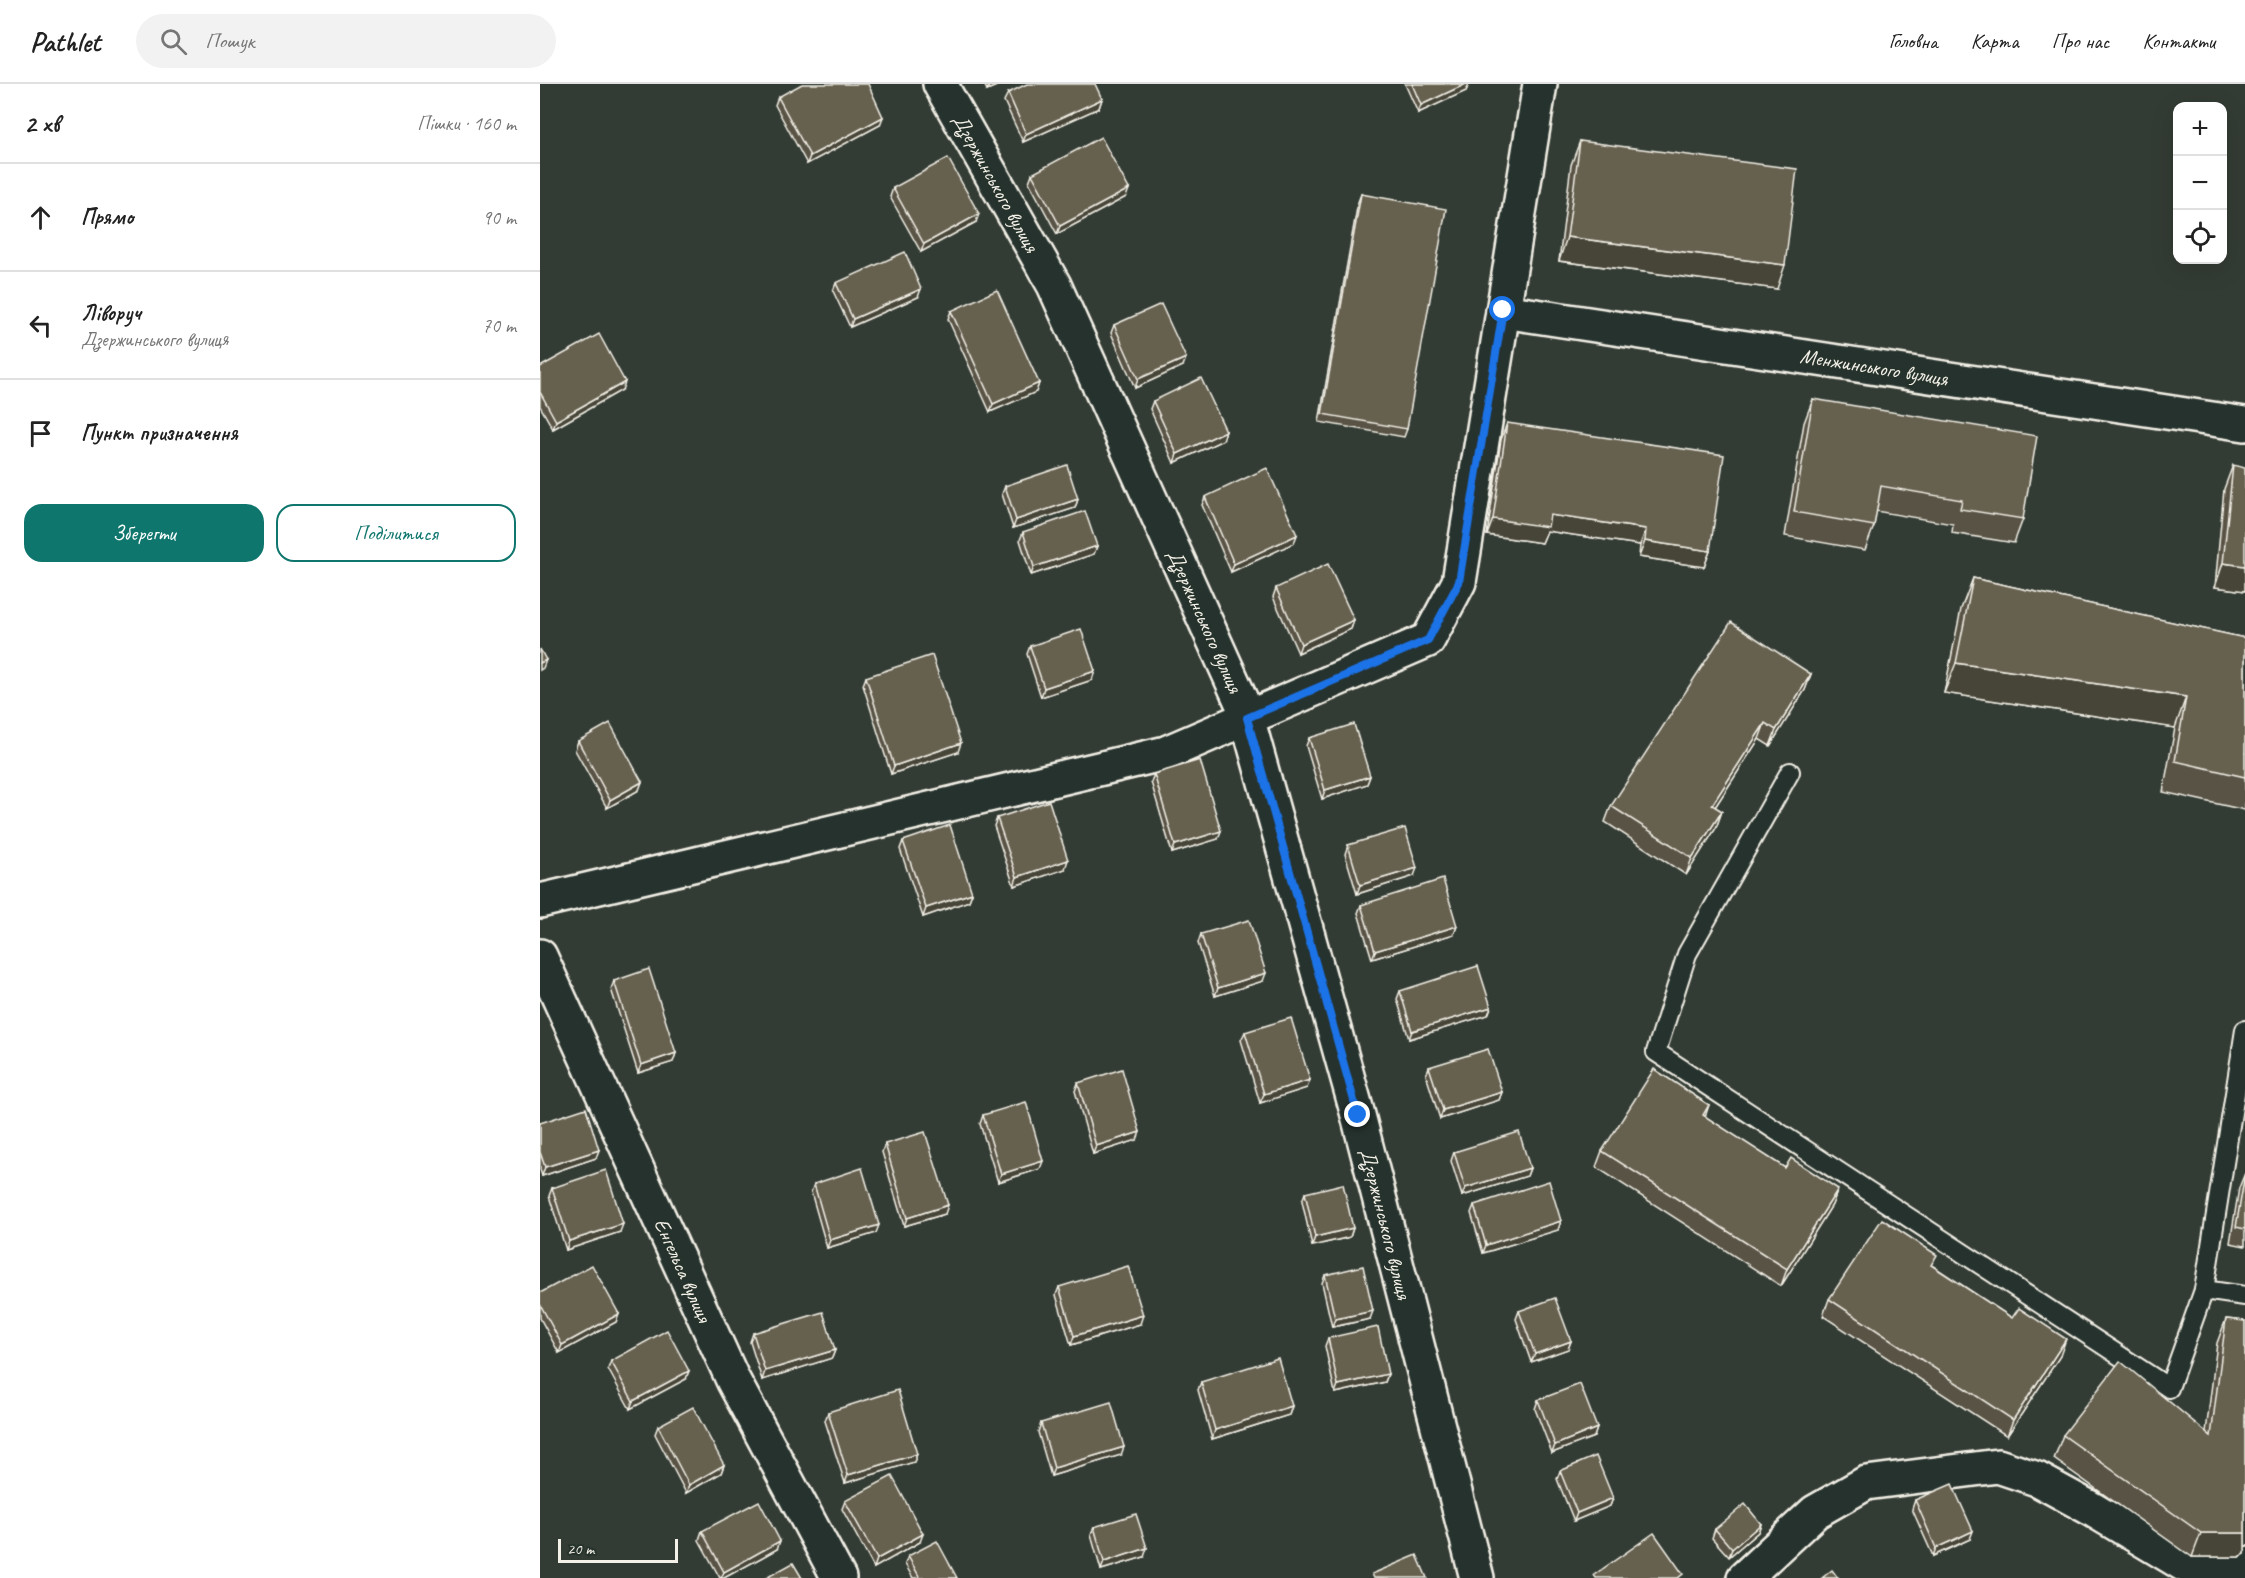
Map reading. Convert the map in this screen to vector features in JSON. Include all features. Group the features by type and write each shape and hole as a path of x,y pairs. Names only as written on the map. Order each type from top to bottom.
{"street":[{"name":"Дзержинського вулиця","path":"940,84 1054,285 1247,718 1358,1115 1477,1578"},
{"path":"540,902 1166,753 1428,640 1459,582 1540,84"},
{"name":"Менжинського вулиця","path":"1503,310 2245,424"},
{"name":"Енгельса вулиця","path":"540,956 733,1380 838,1578"},
{"path":"1744,1578 1815,1512 1866,1483 1998,1466 2037,1479 2055,1488 2185,1565 2235,1567 2245,1564"}],"lane":[{"path":"1790,772 1687,954 1656,1052 2169,1388 2204,1290 2245,1030"},
{"path":"2204,1290 2245,1296"}],"building":[{"path":"802,84 868,84 883,117 810,156 778,97"},
{"path":"1027,84 1095,84 1102,99 1026,134 1008,93"},
{"path":"1412,84 1466,84 1421,105"},
{"path":"1101,137 1129,189 1060,226 1032,174"},
{"path":"1580,141 1797,169 1785,265 1567,237"},
{"path":"948,158 979,214 924,244 893,188"},
{"path":"1361,194 1446,209 1407,429 1322,414"},
{"path":"905,252 921,289 853,319 836,283"},
{"path":"997,290 1039,383 993,404 951,311"},
{"path":"1161,304 1186,358 1138,379 1114,325"},
{"path":"599,334 625,382 556,421 540,392 540,367"},
{"path":"1201,378 1226,431 1177,454 1153,401"},
{"path":"1813,399 2037,436 2023,519 1960,509 1962,500 1881,486 1874,526 1794,512"},
{"path":"1507,423 1724,455 1710,551 1645,541 1646,529 1550,515 1548,527 1493,519"},
{"path":"1067,465 1078,499 1016,520 1005,486"},
{"path":"2233,465 2245,468 2245,566 2223,563"},
{"path":"1267,468 1297,535 1234,564 1205,497"},
{"path":"1085,511 1097,546 1034,567 1023,532"},
{"path":"1328,564 1354,620 1301,644 1276,588"},
{"path":"1973,578 2245,638 2245,777 2175,761 2186,697 1956,663"},
{"path":"1731,622 1811,674 1776,730 1765,723 1712,805 1722,811 1692,858 1611,806"},
{"path":"1081,629 1095,671 1044,688 1030,646"},
{"path":"540,649 546,660 540,663"},
{"path":"932,655 961,743 894,766 866,677"},
{"path":"610,723 642,782 610,800 578,741"},
{"path":"1354,724 1370,776 1325,790 1309,738"},
{"path":"1200,760 1221,831 1175,845 1154,774"},
{"path":"1049,801 1068,860 1017,877 997,818"},
{"path":"950,825 972,893 926,908 903,841"},
{"path":"1405,828 1417,868 1360,885 1348,845"},
{"path":"1443,879 1457,926 1375,951 1361,905"},
{"path":"1249,920 1266,973 1218,988 1201,934"},
{"path":"1478,966 1491,1007 1412,1031 1400,991"},
{"path":"649,969 676,1053 641,1065 614,981"},
{"path":"1291,1018 1310,1080 1264,1094 1245,1032"},
{"path":"1488,1049 1502,1092 1443,1110 1429,1067"},
{"path":"1122,1069 1140,1132 1096,1146 1078,1083"},
{"path":"1654,1069 1709,1105 1703,1115 1785,1168 1791,1158 1838,1189 1787,1269 1602,1151"},
{"path":"1026,1102 1043,1161 1001,1174 983,1115"},
{"path":"586,1108 599,1150 545,1167 540,1152 540,1123"},
{"path":"925,1132 948,1205 907,1218 885,1144"},
{"path":"1519,1132 1530,1168 1465,1188 1454,1152"},
{"path":"862,1168 879,1225 830,1240 814,1184"},
{"path":"606,1170 623,1224 569,1241 552,1188"},
{"path":"2245,1174 2245,1229 2236,1227"},
{"path":"1549,1181 1561,1221 1486,1245 1474,1205"},
{"path":"1343,1184 1353,1228 1315,1237 1305,1193"},
{"path":"1882,1219 1937,1255 1931,1265 2012,1318 2019,1308 2066,1339 2013,1420 1829,1299"},
{"path":"592,1265 619,1314 562,1345 540,1304 540,1293"},
{"path":"1128,1266 1143,1315 1074,1336 1059,1287"},
{"path":"1363,1266 1373,1311 1335,1319 1325,1275"},
{"path":"1555,1298 1571,1341 1535,1354 1519,1311"},
{"path":"823,1312 835,1350 765,1371 753,1333"},
{"path":"2226,1319 2245,1321 2245,1533 2201,1533 2063,1435 2120,1361 2211,1436"},
{"path":"1378,1327 1388,1374 1338,1385 1328,1338"},
{"path":"667,1330 689,1371 633,1401 611,1361"},
{"path":"1278,1358 1292,1406 1215,1430 1201,1382"},
{"path":"1580,1384 1597,1428 1555,1445 1538,1400"},
{"path":"898,1390 917,1454 848,1475 828,1412"},
{"path":"1111,1402 1124,1447 1054,1468 1041,1423"},
{"path":"693,1407 724,1465 689,1485 658,1426"},
{"path":"1596,1456 1613,1498 1577,1513 1560,1471"},
{"path":"892,1476 923,1534 877,1559 845,1501"},
{"path":"1952,1484 1973,1531 1936,1548 1915,1500"},
{"path":"759,1501 780,1541 724,1572 702,1531"},
{"path":"1745,1504 1761,1524 1732,1549 1715,1529"},
{"path":"1136,1514 1147,1548 1104,1562 1094,1527"},
{"path":"1654,1533 1683,1574 1678,1578 1596,1578 1594,1575"},
{"path":"937,1541 957,1578 920,1578 908,1556"},
{"path":"1417,1555 1427,1578 1374,1578 1372,1574"},
{"path":"793,1563 802,1578 766,1578"},
{"path":"1832,1570 1838,1578 1822,1578"}],"route":[{"path":"1358,1115 1247,718 1428,640 1459,582 1503,310"}]}
